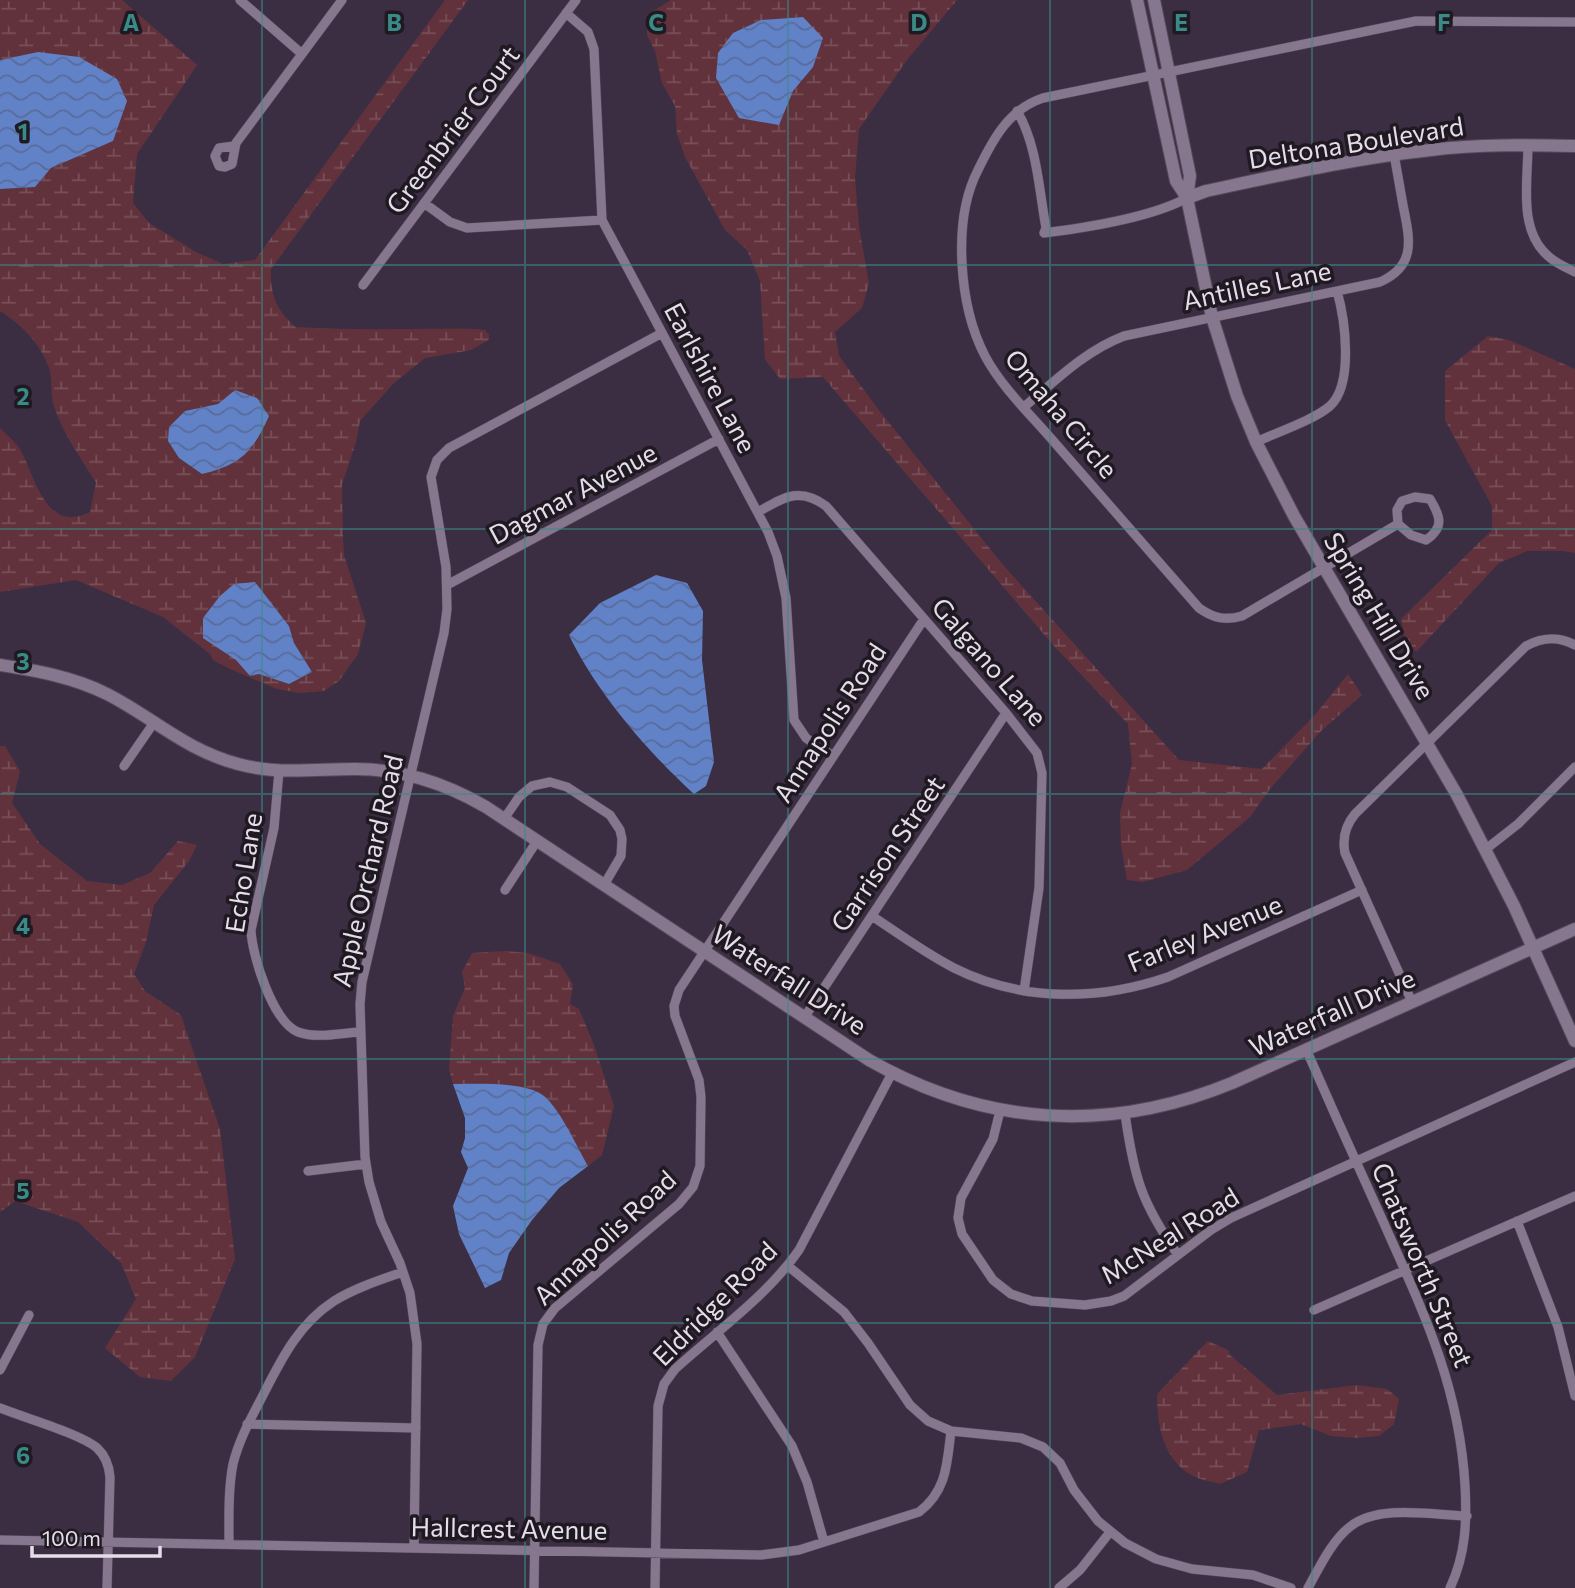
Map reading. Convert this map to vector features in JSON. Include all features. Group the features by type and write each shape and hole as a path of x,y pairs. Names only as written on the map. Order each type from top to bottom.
{"main road":[{"name":"Spring Hill Drive","path":"1137,0 1176,181 1187,198"},
{"name":"Spring Hill Drive","path":"1154,0 1190,176 1187,198 1212,317 1234,386 1256,442 1283,497 1428,743 1486,849 1575,1041"},
{"name":"Deltona Boulevard","path":"1187,198 1206,191 1345,162 1394,155 1471,146 1575,146"},
{"name":"Waterfall Drive","path":"0,665 45,672 86,684 109,695 177,739 219,759 240,765 279,771 373,769 411,775 452,789 504,819 804,1018 892,1073 942,1095 1000,1111 1056,1117 1125,1114 1208,1093 1575,929"}],"street":[{"path":"240,0 302,54"},
{"path":"234,146 342,0"},
{"name":"Greenbrier Court","path":"363,285 576,0"},
{"name":"Earlshire Lane","path":"566,13 588,32 594,49 601,220 758,512 777,556 785,587 794,720 806,738 833,756"},
{"name":"Omaha Circle","path":"1398,524 1242,615 1224,619 1206,614 994,371 970,318 964,275 964,210 975,175 1006,121 1031,102 1043,98 1416,21 1575,22"},
{"path":"1017,111 1026,125 1033,155 1046,228 1044,233 1078,228 1172,206 1187,198"},
{"path":"1528,145 1528,216 1532,234 1546,255 1575,272"},
{"name":"Antilles Lane","path":"1024,407 1078,361 1110,342 1140,332 1389,278 1406,259 1409,239 1394,155"},
{"path":"424,203 450,222 467,228 601,220"},
{"path":"1256,442 1322,412 1336,399 1342,382 1345,351 1343,311 1338,291"},
{"name":"Apple Orchard Road","path":"414,1548 417,1344 415,1318 403,1272 374,1202 366,1164 359,1032 362,982 444,633 447,585 431,477 442,453 662,333"},
{"name":"Dagmar Avenue","path":"447,585 719,439"},
{"name":"Galgano Lane","path":"758,512 789,496 803,495 817,499 826,506 1032,743 1041,763 1042,773 1040,888 1024,991"},
{"path":"1415,497 1430,499 1437,511 1439,522 1436,534 1426,540 1411,536 1398,524 1397,510 1402,501 1415,497"},
{"name":"Annapolis Road","path":"534,1588 538,1345 543,1324 555,1308 679,1204 693,1187 700,1166 701,1090 677,1022 674,1006 679,990 924,619"},
{"path":"1412,1002 1345,853 1344,835 1347,827 1355,814 1526,646 1553,638 1575,645"},
{"name":"Garrison Street","path":"804,1018 1006,713"},
{"path":"124,766 153,723"},
{"path":"1486,849 1518,824 1575,767"},
{"name":"Echo Lane","path":"279,771 274,828 251,930 253,947 276,1010 286,1025 307,1034 359,1032"},
{"path":"504,819 525,791 540,783 558,783 610,815 620,830 621,856 604,885"},
{"path":"505,890 537,841"},
{"name":"Farley Avenue","path":"872,916 956,969 979,979 1024,991 1096,994 1146,984 1181,971 1362,890"},
{"name":"Chatsworth Street","path":"1306,1049 1433,1334 1452,1397 1463,1460 1467,1516 1463,1551 1450,1588"},
{"name":"McNeal Road","path":"1000,1111 993,1139 961,1198 958,1218 966,1241 993,1280 1021,1298 1032,1301 1097,1304 1124,1296 1231,1218 1575,1062"},
{"name":"Eldridge Road","path":"655,1588 660,1395 664,1384 675,1369 788,1266 892,1073"},
{"path":"1125,1114 1137,1182 1155,1222 1178,1255"},
{"path":"308,1171 366,1164"},
{"path":"1314,1310 1575,1196"},
{"path":"1517,1221 1554,1315 1575,1396"},
{"path":"788,1266 831,1299 850,1319 918,1414 951,1431 1021,1438 1043,1447 1060,1463 1085,1506 1110,1532 1139,1552 1174,1565 1200,1570 1234,1571 1291,1588"},
{"path":"229,1544 233,1466 247,1424 285,1353 307,1323 347,1293 403,1272"},
{"path":"0,1370 29,1315"},
{"path":"717,1332 792,1447 807,1482 824,1542"},
{"path":"0,1408 89,1442 102,1453 110,1477 107,1588"},
{"path":"247,1424 416,1428"},
{"name":"Hallcrest Avenue","path":"0,1540 761,1555 799,1550 909,1517 927,1506 940,1490 946,1475 951,1431"},
{"path":"1308,1588 1343,1533 1360,1520 1384,1513 1467,1516"},
{"path":"1059,1588 1080,1570 1110,1532"}],"green space":[{"path":"0,0 122,0 197,65 137,154 133,203 149,223 196,252 223,264 255,260 445,0 468,0 271,269 272,286 279,308 296,327 477,329 485,330 489,335 489,340 471,350 425,358 393,384 360,421 342,485 343,537 344,555 366,623 358,654 339,681 324,691 300,693 277,689 228,668 213,660 210,654 163,617 76,580 0,592 0,428 20,449 45,501 63,516 75,517 90,512 96,483 58,416 53,401 50,373 41,351 23,328 0,311 0,189 35,187 51,168 113,141 38,52 0,60","holes":["235,390 202,474 179,458 168,441 185,411 218,404","255,582 289,626 294,643 312,672 289,684 259,674 250,676 236,660"]},
{"path":"671,0 957,0 907,60 859,129 855,178 859,227 869,284 862,308 835,332 839,356 1003,565 1179,760 1262,769 1314,716 1348,674 1362,695 1321,731 1270,789 1250,817 1187,870 1143,882 1127,880 1121,845 1120,813 1132,764 1128,724 1054,646 823,377 780,379 765,359 760,281 747,250 725,230 685,157 677,134 675,106 662,83 655,51 647,35 647,15","holes":["803,17 813,67 793,91 733,33 761,20"]},
{"path":"1488,336 1509,340 1575,369 1575,553 1527,551 1499,563 1416,652 1405,639 1401,619 1492,530 1492,506 1445,420 1445,371"},
{"path":"0,746 5,746 20,771 12,803 40,844 87,881 122,885 150,873 178,841 197,845 189,861 154,905 146,942 134,974 145,991 181,1015 220,1129 235,1259 195,1357 171,1381 140,1377 105,1348 136,1299 121,1263 78,1222 15,1201 0,1212"},
{"path":"472,953 528,953 560,964 573,984 570,1004 579,1009 614,1106 602,1155 588,1166 556,1111 536,1092 501,1084 453,1084 449,1069 453,1016 465,988 462,972"},
{"path":"1208,1341 1228,1350 1230,1355 1277,1395 1357,1385 1387,1389 1399,1399 1394,1424 1379,1436 1357,1438 1331,1436 1301,1424 1259,1430 1247,1472 1220,1484 1199,1479 1183,1469 1168,1451 1160,1429 1157,1394"}],"water":[{"path":"803,17 823,38 813,67 793,91 779,125 739,118 716,78 718,53 733,33 761,20"},
{"path":"38,52 79,57 117,79 127,101 113,141 51,168 35,187 0,189 0,60"},
{"path":"235,390 257,398 269,416 257,439 244,455 226,466 202,474 179,458 168,441 169,427 185,411 218,404"},
{"path":"656,575 687,583 703,611 702,660 714,762 706,786 694,794 658,759 624,720 593,678 569,635 600,603"},
{"path":"255,582 289,626 294,643 312,672 289,684 259,674 250,676 236,660 203,638 203,618 220,596 234,584"},
{"path":"453,1084 513,1086 536,1091 550,1102 562,1119 588,1166 559,1188 509,1253 501,1280 485,1288 459,1234 453,1206 468,1168 461,1152 465,1138 465,1118"}]}
